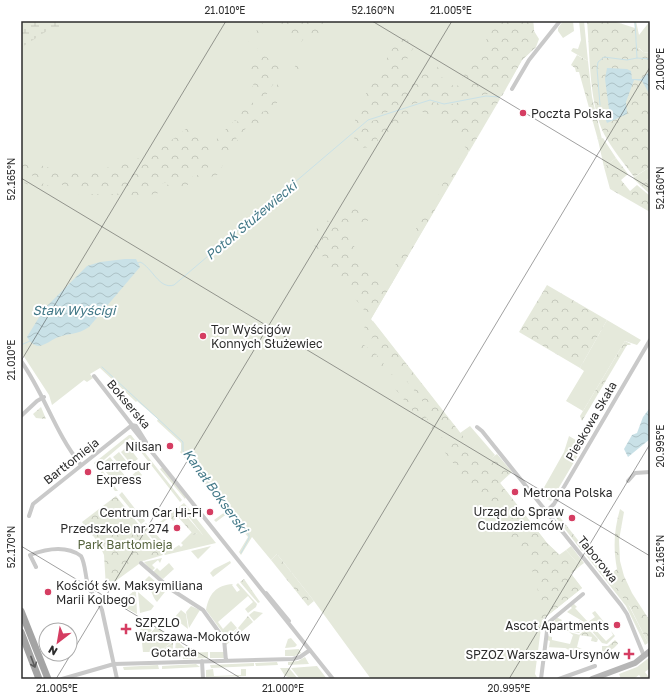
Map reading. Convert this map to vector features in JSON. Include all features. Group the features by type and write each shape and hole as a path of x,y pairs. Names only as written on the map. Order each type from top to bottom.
{"main road":[{"path":"21,611 48,679"},
{"path":"21,632 39,679"}],"street":[{"path":"512,89 529,60 560,21"},
{"name":"Pieskowa Skała","path":"547,511 554,504 650,341"},
{"path":"21,360 44,397 63,440 82,465"},
{"name":"Bokserska","path":"94,376 132,425 135,425 148,446 275,608 291,625 333,679"},
{"path":"21,416 37,401 44,397"},
{"name":"Bartłomieja","path":"29,516 33,504 132,425"},
{"name":"Taborowa","path":"477,427 482,431 547,511 621,605 627,614 644,657"},
{"path":"628,481 635,473 650,472"},
{"path":"36,568 30,555 53,549 77,553 83,558 85,576 89,588 93,596 98,600 102,610 117,679"},
{"path":"141,563 172,590 203,610 224,639 226,661"},
{"path":"542,679 548,623 583,594"},
{"name":"Gotarda","path":"62,679 114,664 296,658 310,650"},
{"path":"592,679 626,667 644,657 650,651"},
{"path":"202,661 203,679"},
{"path":"559,679 595,666"}],"green space":[{"name":"Tor Wyścigów Konnych Służewiec","path":"21,21 533,21 534,31 539,39 536,47 522,60 371,319 460,433 470,426 495,455 485,464 547,543 561,556 559,558 582,588 542,620 535,674 538,679 371,679 314,601 277,554 271,560 252,537 241,555 239,552 248,537 228,513 216,522 214,520 225,512 225,509 180,452 181,443 157,421 158,419 137,401 136,402 100,368 90,374 93,378 87,382 84,380 52,405 49,395 21,352"},
{"path":"21,21 72,21 65,26 48,30 21,47"},
{"path":"268,21 328,21 316,41 306,35 300,44"},
{"path":"498,21 533,21 536,47 522,60 502,96 488,94 443,102 429,99 371,117 352,130 361,102 400,36 415,45 406,61 409,68 418,73 426,68 436,70 441,60 446,63 439,75 456,88"},
{"path":"563,21 573,21 574,31 563,38 558,31 558,28"},
{"path":"579,21 584,21 588,61 571,51 573,48 578,49 581,40"},
{"path":"587,21 613,21 635,28 637,47 643,52 650,53 650,167 634,177 607,140 599,122 595,108 591,79"},
{"path":"634,21 636,21 639,35 650,21 650,53 643,52 639,48 596,62 637,47"},
{"path":"262,23 266,24 254,47 247,44"},
{"path":"259,45 284,63 283,65 257,48"},
{"path":"256,50 288,72 286,74 282,71 266,95 259,101 249,95 254,83 250,65"},
{"path":"577,55 588,61 592,97 602,139 598,140 579,72 576,72 575,68 571,65"},
{"path":"299,59 304,62 294,80 292,72"},
{"path":"283,80 285,81 284,88 273,111 268,108 271,107 270,104 266,104 278,83"},
{"path":"483,98 500,99 469,152 447,125 427,113 417,110 391,132 387,132 376,137 380,144 364,148 351,135 369,122 431,102 447,105"},
{"path":"246,99 264,107 261,110 263,112 266,110 272,115 256,132 239,117"},
{"path":"235,120 247,127 242,133 230,125"},
{"path":"188,127 209,147 212,156 210,157 209,167 162,183 139,188 115,190 92,189 68,186 45,180 21,171 21,157 42,166 64,170 86,171 109,168 131,161 151,152 171,141"},
{"path":"227,128 238,136 236,138 238,141 233,148 222,157 218,156 212,144"},
{"path":"603,138 616,158 604,167 598,140"},
{"path":"469,152 371,319 307,236 354,201 369,220 363,223 350,223 355,249 367,266 368,273 375,276 389,276 433,199 439,195 438,193 454,162"},
{"path":"616,158 628,174 621,180 630,191 637,185 650,196 650,212 610,189 604,167"},
{"path":"223,164 219,174 152,195 118,199 100,199 81,198 78,193 106,194 147,190 202,174"},
{"path":"650,167 650,177 641,186 633,178"},
{"path":"21,175 57,189 51,192 21,182"},
{"path":"650,177 650,194 641,186"},
{"path":"547,285 607,320 580,368 519,332"},
{"path":"607,320 641,340 637,345 625,341 583,411 566,401 584,371 580,368"},
{"path":"373,321 484,463 497,454 512,472 500,483 547,543 559,555 566,550 580,566 571,574 582,588 542,620 539,619 539,602 535,577 524,554 383,373 357,344 360,342 376,354 448,445 454,441 364,327"},
{"path":"366,332 378,346 375,348 363,336"},
{"path":"625,341 631,344 627,345 582,421 580,416"},
{"path":"41,407 46,419 36,418 33,414"},
{"path":"129,435 131,435 182,500 180,502 130,438 98,465 118,491 115,491 94,463"},
{"path":"569,436 584,445 551,501 543,497 542,491 564,452"},
{"path":"128,446 138,459 131,464 121,452"},
{"path":"119,452 127,462 122,467 113,457"},
{"path":"110,457 125,476 116,484 100,465"},
{"path":"163,467 186,497 185,499 160,469"},
{"path":"138,470 142,475 133,482 130,477"},
{"path":"122,492 136,510 133,512 119,495"},
{"name":"Park Bartłomieja","path":"116,496 163,555 143,561 106,588 104,555 98,542 82,522"},
{"path":"184,503 191,511 185,515 175,514 159,525 155,526"},
{"path":"620,509 624,512 619,540 620,561 624,576 632,593 650,621 650,639 648,643 630,607 607,577 617,569 615,539 616,524"},
{"path":"182,511 203,535 200,537 197,533 194,535 178,517 173,521 169,516"},
{"path":"555,511 585,549 582,551 554,515"},
{"path":"139,512 145,521 141,524 134,516"},
{"path":"192,513 216,543 165,555 161,550 169,544 173,549 179,545 181,547 183,545 181,543 192,532 194,535 197,533 203,535 188,516"},
{"path":"146,523 164,543 163,545 159,547 142,526"},
{"path":"211,546 198,559 191,551"},
{"path":"571,546 584,563 580,566 566,550"},
{"path":"587,552 627,602 648,643 645,645 626,606 585,554"},
{"path":"277,554 314,601 308,606 271,560"},
{"path":"162,558 160,563 158,560 152,565 155,568 152,571 144,562"},
{"path":"230,561 231,563 213,577 210,573 214,569"},
{"path":"169,563 174,569 163,579 153,572 157,568 160,571"},
{"path":"149,576 164,589 166,587 168,588 157,602 145,580"},
{"path":"244,579 260,602 258,603 240,582"},
{"path":"238,583 257,604 256,607 248,613 245,609 253,602 248,596 218,622 223,629 231,621 237,628 226,637 206,610 207,604 211,595 218,588 233,584 232,585 237,592 240,590 236,585"},
{"path":"135,590 136,592 137,614 119,604"},
{"path":"138,592 154,606 151,610 140,613"},
{"path":"573,603 577,607 575,608 588,622 595,617 592,613 595,611 604,622 602,623 599,620 593,627 606,641 613,635 611,631 615,636 607,644 602,643 584,622 567,612 572,608 570,606"},
{"path":"191,606 200,610 189,628 186,612"},
{"path":"181,610 186,614 188,629 174,618"},
{"path":"254,611 263,613 254,621 249,615"},
{"path":"248,616 253,622 241,632 238,628"},
{"path":"556,617 562,620 561,622 577,631 582,624 579,620 586,627 579,633 552,628 552,624 549,624 551,621 553,623 555,621 554,619"},
{"path":"162,620 161,630 173,641 159,652 143,652 142,643"},
{"path":"142,624 152,630 142,642 140,625"},
{"path":"587,628 598,639 597,642 591,641 592,637 579,635"},
{"path":"237,629 241,633 226,645 226,640"},
{"path":"569,632 580,635 577,647 582,649 546,647 549,647 550,641 547,640 548,636 552,637 552,640 570,644 573,635"},
{"path":"291,638 297,645 295,647 285,648 288,639"},
{"path":"176,640 186,649 186,651 175,651"},
{"path":"615,640 618,643 615,647 609,651 602,652 602,646 608,646"},
{"path":"173,642 173,651 160,651"},
{"path":"565,648 587,652 569,659 569,650"},
{"path":"299,649 301,653 295,656 285,656 285,650"},
{"path":"208,652 208,658 183,659 183,656 188,653"},
{"path":"210,652 224,652 224,658 210,658"},
{"path":"305,657 309,664 288,665 288,662 298,661"},
{"path":"650,657 650,668 645,672 650,679 642,679 639,675 635,678 621,679 619,674 637,667"},
{"path":"277,662 278,665 256,666 255,663"},
{"path":"254,663 254,666 211,668 210,665"},
{"path":"196,664 200,667 162,669 162,666"},
{"path":"158,665 159,669 124,670 123,667"},
{"path":"317,666 327,679 300,679 291,668"},
{"path":"280,668 289,668 298,679 286,679 287,677 292,678 285,676"},
{"path":"213,669 214,676 241,675 241,669 246,669 246,676 206,677 206,670"}],"water":[{"path":"607,68 627,69 631,71 632,79 641,79 650,71 650,95 642,81 634,80 626,102 627,114 607,123 604,115 609,109 605,79"},
{"name":"Staw Wyścigi","path":"136,259 140,267 89,327 77,333 56,338 39,346 29,341 27,337 44,309 87,266 100,262"},
{"path":"649,409 650,439 628,457 624,449 632,435 637,433 643,417"}],"waterway":[{"path":"635,21 637,58"},
{"name":"Potok Służewiecki","path":"600,105 597,68 598,62 604,57 627,60 637,58 650,59"},
{"name":"Potok Służewiecki","path":"138,263 140,262 148,268 164,284 169,286 174,285 368,120 430,100 444,104 486,96 499,97"},
{"name":"Potok Służewiecki","path":"21,345 30,341"},
{"name":"Kanał Bokserski","path":"102,367 183,442 183,451 249,535 249,538 241,553"}],"place":[{"name":"Poczta Polska","path":"523,113"},
{"name":"Tor Wyścigów Konnych Służewiec","path":"203,336"},
{"name":"Nilsan","path":"170,446"},
{"name":"Carrefour Express","path":"88,472"},
{"name":"Metrona Polska","path":"515,492"},
{"name":"Centrum Car Hi-Fi","path":"210,512"},
{"name":"Urząd do Spraw Cudzoziemców","path":"572,518"},
{"name":"Przedszkole nr 274","path":"177,528"},
{"name":"Kościół św. Maksymiliana Marii Kolbego","path":"48,592"},
{"name":"Ascot Apartments","path":"617,625"},
{"name":"SZPZLO Warszawa-Mokotów","path":"126,629"},
{"name":"SPZOZ Warszawa-Ursynów","path":"629,654"}]}
